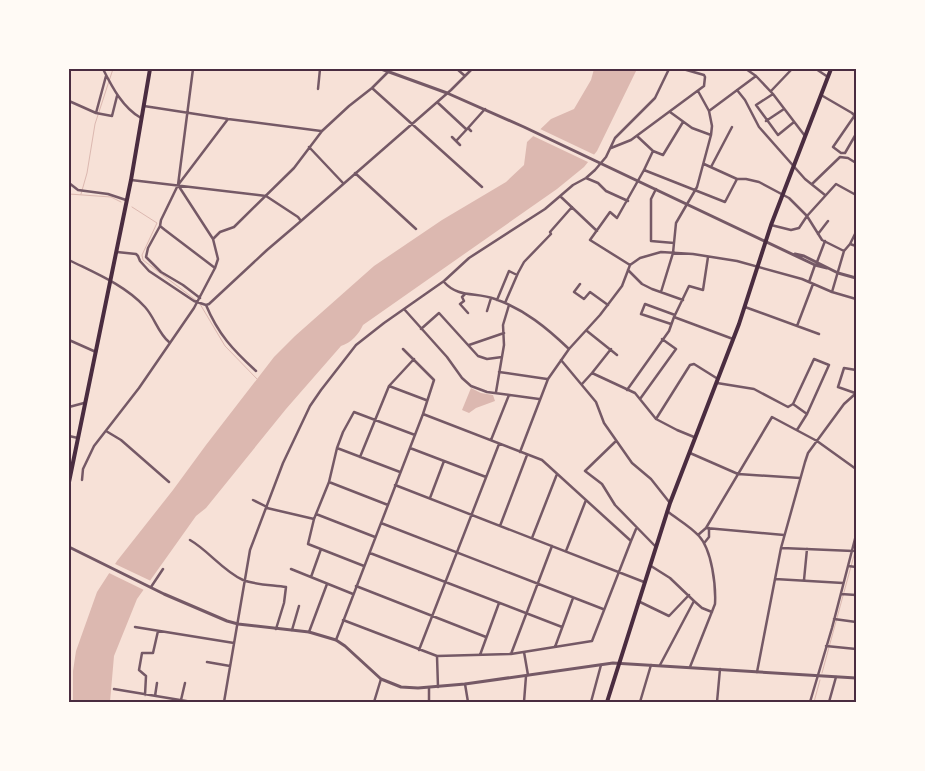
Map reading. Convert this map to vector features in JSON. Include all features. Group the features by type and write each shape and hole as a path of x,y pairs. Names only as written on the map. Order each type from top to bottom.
{"main road":[{"path":"69,482 131,180 150,69"},
{"path":"607,702 667,511 688,452 734,339 782,194 831,69"}],"street":[{"path":"103,69 117,96 136,115 143,118"},
{"path":"82,480 82,473 87,458 139,388 198,302 218,259 213,239 178,185 193,69"},
{"path":"318,89 320,69"},
{"path":"381,69 390,70 485,109 795,254 838,273 856,278"},
{"path":"457,69 465,76"},
{"path":"206,305 472,69"},
{"path":"224,702 250,550 283,463 310,406 320,390 356,345 444,281 469,258 539,214 573,185 586,178 602,163 615,138 654,98 669,69"},
{"path":"610,148 631,140 698,91 705,83 704,74 683,69"},
{"path":"746,69 772,92 804,136"},
{"path":"792,69 772,92 756,105 778,136 794,122"},
{"path":"816,69 828,77"},
{"path":"213,239 220,232 234,228 294,168 322,131 390,70"},
{"path":"709,111 756,76"},
{"path":"97,114 107,77"},
{"path":"372,88 482,187"},
{"path":"737,90 745,100 759,127 805,179 825,195"},
{"path":"661,292 673,252 676,223 696,189 711,135 712,126 709,111 698,91"},
{"path":"821,95 856,116 833,147 841,153 845,153 856,134"},
{"path":"69,101 97,114 112,116 117,96"},
{"path":"436,102 471,131"},
{"path":"144,106 188,114 322,131"},
{"path":"766,121 784,108"},
{"path":"456,141 485,109"},
{"path":"670,112 683,122 711,135"},
{"path":"200,298 184,285 161,272 146,257 148,248 178,185 228,119"},
{"path":"637,135 653,151 663,155 683,122"},
{"path":"711,167 732,127"},
{"path":"452,137 460,145"},
{"path":"309,147 343,183"},
{"path":"630,265 590,240 610,212 617,218 639,181 653,151"},
{"path":"812,184 840,157 848,158 856,163"},
{"path":"704,164 737,179 759,182 789,198 807,216 818,234 825,241 844,251"},
{"path":"644,170 725,202 737,179"},
{"path":"355,173 416,229"},
{"path":"586,178 598,183 606,191 628,201"},
{"path":"131,180 266,196 298,217 301,221"},
{"path":"69,183 78,190 108,194 127,200"},
{"path":"771,225 791,230 799,228 807,216 836,184 856,195"},
{"path":"656,189 651,199 651,241 674,243"},
{"path":"560,196 597,231"},
{"path":"505,303 524,262 551,234 550,232 572,207"},
{"path":"818,234 828,222"},
{"path":"160,226 215,268"},
{"path":"832,292 844,251 856,232"},
{"path":"808,282 825,241"},
{"path":"850,244 856,246"},
{"path":"116,252 138,256 140,262 149,271 198,302 206,305 216,328 229,345 256,371"},
{"path":"520,452 548,379 569,349 587,331 622,286 630,265 640,258 661,252 673,252 737,260 856,299"},
{"path":"627,390 669,331 674,316 689,286 703,290 708,257"},
{"path":"69,260 110,280 129,293 146,307 163,336 170,342"},
{"path":"628,270 642,284 683,300"},
{"path":"497,300 508,271 517,275"},
{"path":"444,281 457,292 491,298 522,311 548,329 569,349"},
{"path":"580,284 574,292 584,299 590,292 608,305"},
{"path":"796,326 813,284"},
{"path":"465,294 462,297 464,301 460,304 468,313"},
{"path":"488,311 491,298"},
{"path":"671,324 641,314 645,304 734,339"},
{"path":"496,393 502,357 504,325 509,306"},
{"path":"745,308 819,334"},
{"path":"404,309 447,357 465,381 478,389 539,399"},
{"path":"421,328 439,313 482,359 502,357"},
{"path":"587,331 616,355"},
{"path":"469,345 504,333"},
{"path":"640,399 676,348 662,339"},
{"path":"69,340 96,352"},
{"path":"336,640 423,414 434,380 403,349"},
{"path":"582,384 610,349"},
{"path":"360,457 389,386 414,359"},
{"path":"656,419 690,365 694,364 717,381 754,389 788,407 793,404 814,359 828,365 807,414 797,430"},
{"path":"561,360 596,402 601,418 632,463 651,480 670,503"},
{"path":"855,393 838,387 844,368 856,370"},
{"path":"499,372 548,379"},
{"path":"592,373 635,393 656,419 694,437"},
{"path":"389,386 426,400"},
{"path":"757,672 784,535 808,453 839,410 855,393 856,388"},
{"path":"491,440 509,395"},
{"path":"69,407 85,403"},
{"path":"793,404 807,414"},
{"path":"364,566 308,544 315,514 329,482 343,432 354,412 414,435"},
{"path":"423,414 542,460 631,541"},
{"path":"698,535 707,528 772,417 817,441 856,470"},
{"path":"106,431 120,440 169,482"},
{"path":"69,436 78,438"},
{"path":"616,441 585,471 602,484 614,505 656,547"},
{"path":"419,650 499,444"},
{"path":"338,448 400,472"},
{"path":"410,448 486,477"},
{"path":"688,452 738,474 800,478"},
{"path":"500,526 527,454"},
{"path":"430,498 444,461"},
{"path":"532,538 557,474"},
{"path":"329,482 388,505"},
{"path":"396,485 644,582"},
{"path":"253,500 267,508 314,519"},
{"path":"566,551 586,500"},
{"path":"667,511 698,535 709,555 715,596 712,612 690,667"},
{"path":"315,514 375,537"},
{"path":"381,523 603,609"},
{"path":"343,620 437,656 510,654 592,641 636,528"},
{"path":"707,528 784,535"},
{"path":"704,543 709,537 707,528"},
{"path":"810,702 856,538"},
{"path":"190,540 203,548 232,573 245,580 286,587 284,603 276,629"},
{"path":"510,654 552,546"},
{"path":"69,547 207,613 238,624 309,632 336,640 381,678 401,687 429,688 619,663 856,678"},
{"path":"781,548 853,551"},
{"path":"311,577 322,549"},
{"path":"804,580 806,549"},
{"path":"369,552 562,627"},
{"path":"650,565 670,578 702,608 712,612"},
{"path":"848,566 856,567"},
{"path":"151,587 163,569"},
{"path":"291,569 353,594"},
{"path":"775,579 844,583"},
{"path":"309,632 327,584"},
{"path":"356,586 486,637"},
{"path":"840,594 856,596"},
{"path":"638,601 669,616 689,595"},
{"path":"555,647 573,598"},
{"path":"660,665 694,600"},
{"path":"480,655 499,603"},
{"path":"292,630 299,606"},
{"path":"834,619 856,622"},
{"path":"135,626 234,643"},
{"path":"145,695 146,676 139,670 142,653 153,653 158,631"},
{"path":"826,646 856,649"},
{"path":"524,652 527,676 524,702"},
{"path":"437,656 438,686"},
{"path":"207,662 230,666"},
{"path":"591,702 601,665"},
{"path":"651,665 641,701 671,702"},
{"path":"717,702 720,669"},
{"path":"829,702 836,677"},
{"path":"374,702 381,678"},
{"path":"180,701 185,683"},
{"path":"155,696 156,684"},
{"path":"465,684 468,702"},
{"path":"429,688 429,702"},
{"path":"114,690 192,702"}],"shaded area":[{"path":"594,69 637,69 597,151 584,167 557,189 363,325 354,338 341,346 286,409 206,508 196,516 137,599 114,656 110,702 73,702 73,671 76,651 97,592 117,561 274,357 374,266 442,220 506,182 524,165 527,142 551,119 574,109 591,80"},
{"path":"471,388 481,393 493,395 495,401 476,408 469,413 462,410"}],"pier":[{"path":"538,128 597,156 590,163 531,135"},
{"path":"113,563 151,581 146,591 107,572"}],"waterway":[{"path":"81,194 87,173 95,124 113,69"},
{"path":"69,194 111,197 121,202"},
{"path":"132,207 157,223 142,255 143,260 197,301"},
{"path":"200,304 225,346 258,380"},
{"path":"822,673 856,548"},
{"path":"814,702 820,680"}]}
